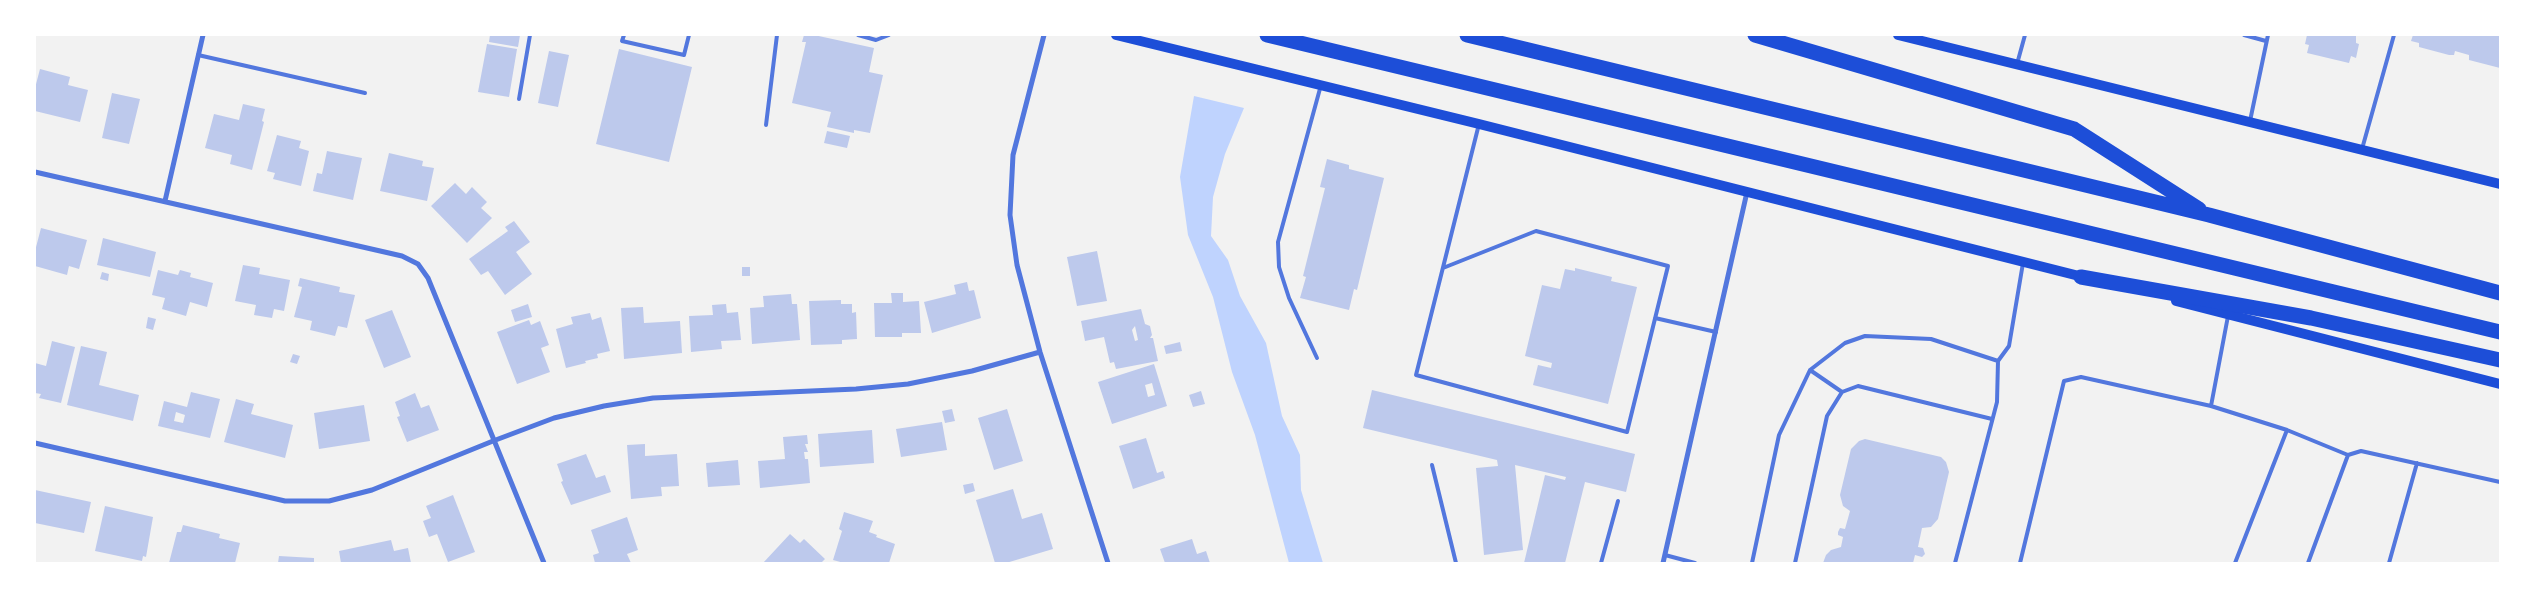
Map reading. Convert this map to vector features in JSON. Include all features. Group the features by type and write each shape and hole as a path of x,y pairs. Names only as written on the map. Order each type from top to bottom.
{"highway":[{"path":"1267,35 2500,332"},
{"path":"1467,35 2208,216 2500,293"},
{"path":"1755,35 2074,129 2208,216"},
{"path":"2081,277 2311,318 2500,360"}],"main road":[{"path":"1116,35 2024,261 2500,384"},
{"path":"1898,35 2500,184"}],"street":[{"path":"165,201 202,35"},
{"path":"1044,35 1013,155 1010,215 1017,265 1040,352 1108,563"},
{"path":"35,172 402,256 418,264 428,278 544,563"},
{"path":"1663,563 1747,192"},
{"path":"35,443 285,502 329,501 372,490 554,418 604,406 653,398 856,389 908,384 972,371 1040,352"}],"lane":[{"path":"519,100 530,35"},
{"path":"624,35 622,41 684,56 689,35"},
{"path":"766,125 777,35"},
{"path":"858,35 876,40 889,35"},
{"path":"2017,64 2025,35"},
{"path":"2244,35 2266,41"},
{"path":"2250,122 2268,35"},
{"path":"2362,150 2394,35"},
{"path":"198,55 366,93"},
{"path":"1317,358 1289,298 1279,266 1278,242 1321,85"},
{"path":"1443,268 1536,231 1668,266 1627,432 1416,374 1479,124"},
{"path":"1955,563 1997,402 1998,361 2009,346 2024,261"},
{"path":"2211,406 2229,314"},
{"path":"1655,318 1716,332"},
{"path":"1752,563 1779,435 1810,370 1845,343 1865,336 1931,338 1998,361"},
{"path":"1810,370 1842,392"},
{"path":"2020,563 2064,381 2081,377 2211,406 2287,430 2348,454 2361,451 2500,482"},
{"path":"1795,563 1827,416 1842,392 1858,386 1992,420"},
{"path":"2235,563 2287,430"},
{"path":"2308,563 2348,454"},
{"path":"2389,563 2417,463"},
{"path":"1432,465 1456,563"},
{"path":"1601,563 1618,501"},
{"path":"1665,556 1695,563"}],"water":[{"path":"1194,96 1244,108 1225,154 1213,197 1211,236 1228,260 1240,296 1266,343 1282,416 1300,455 1301,490 1323,563 1289,563 1255,435 1232,372 1213,297 1188,235 1180,177"}],"building":[{"path":"490,35 520,35 518,47 489,42"},
{"path":"804,35 814,35 874,48 869,72 883,75 870,133 854,130 854,133 827,127 831,112 792,103 806,42 802,42"},
{"path":"2307,35 2356,35 2356,43 2359,44 2356,58 2351,56 2349,63 2307,53 2309,45 2305,44"},
{"path":"2413,35 2500,35 2500,68 2469,60 2469,55 2455,51 2454,55 2449,55 2419,47 2419,43 2411,41"},
{"path":"487,44 517,49 509,97 478,92"},
{"path":"619,49 692,67 669,162 596,144"},
{"path":"549,51 569,55 558,107 538,103"},
{"path":"40,69 70,77 68,85 88,90 80,122 35,111 35,88"},
{"path":"112,93 140,99 129,144 102,138"},
{"path":"243,104 265,109 262,121 264,122 252,170 230,164 232,155 205,148 214,114 239,120"},
{"path":"827,131 850,136 847,148 824,143"},
{"path":"277,135 301,141 299,148 309,151 301,186 273,179 275,173 267,171"},
{"path":"327,151 362,158 353,200 313,191 317,173 322,174"},
{"path":"389,153 423,161 422,166 434,168 427,201 380,191"},
{"path":"1327,159 1349,165 1349,169 1384,178 1357,290 1354,289 1349,310 1300,298 1306,277 1303,276 1325,188 1320,187"},
{"path":"455,183 466,194 472,187 487,202 481,208 492,218 467,243 431,206"},
{"path":"514,221 530,242 516,252 532,274 505,295 488,271 481,275 469,259 508,231 505,227"},
{"path":"41,228 87,240 79,269 69,266 67,275 35,266 35,251"},
{"path":"103,238 156,252 150,277 97,265"},
{"path":"1097,251 1107,301 1077,306 1067,257"},
{"path":"243,265 260,268 259,274 290,280 284,311 274,309 272,318 254,315 256,305 235,301"},
{"path":"742,267 750,267 750,276 742,276"},
{"path":"1575,268 1612,277 1611,281 1637,287 1608,404 1533,385 1538,365 1551,368 1552,363 1525,356 1542,285 1560,289 1565,269 1575,271"},
{"path":"158,270 178,275 180,270 191,273 190,277 213,283 207,307 190,302 186,316 162,309 165,298 152,295"},
{"path":"102,272 109,274 108,281 100,279"},
{"path":"300,278 340,287 339,292 355,295 347,328 338,326 335,336 310,330 312,321 294,317 302,287 298,286"},
{"path":"967,282 969,291 974,290 981,318 932,333 924,302 956,294 954,285"},
{"path":"891,293 903,293 903,302 919,301 921,333 902,333 902,337 875,337 874,303 892,303"},
{"path":"791,294 792,304 797,304 800,340 752,344 750,308 764,307 763,296"},
{"path":"841,300 841,304 852,304 852,313 856,312 857,339 842,340 842,344 811,345 809,301"},
{"path":"528,304 532,317 515,322 511,310"},
{"path":"726,304 727,313 738,312 741,340 721,341 722,349 691,352 689,316 713,315 712,305"},
{"path":"643,307 644,323 680,321 682,353 624,359 621,308"},
{"path":"1141,309 1145,324 1150,326 1152,335 1150,338 1153,338 1158,361 1116,369 1114,362 1110,363 1104,337 1085,341 1081,321","holes":["1135,326 1138,340 1135,341 1132,330"]},
{"path":"392,310 411,357 384,368 365,320"},
{"path":"590,313 592,320 601,317 610,351 597,354 598,358 585,361 586,363 566,368 556,329 573,324 571,317"},
{"path":"148,317 156,319 153,330 146,328"},
{"path":"529,320 531,325 540,321 549,345 541,348 550,372 517,384 497,332"},
{"path":"52,341 75,347 61,403 39,398 41,394 35,393 35,363 46,366"},
{"path":"1180,342 1182,351 1166,354 1164,346"},
{"path":"81,346 107,352 99,385 139,395 133,421 67,405"},
{"path":"293,354 300,356 297,364 290,362"},
{"path":"1154,364 1167,406 1112,424 1098,382","holes":["1152,383 1155,395 1148,397 1145,385"]},
{"path":"1372,390 1635,454 1626,492 1585,482 1565,563 1524,563 1545,475 1565,480 1566,477 1515,465 1523,550 1484,555 1476,468 1498,466 1497,460 1363,428"},
{"path":"1201,391 1205,404 1193,407 1189,395"},
{"path":"191,392 220,399 210,438 158,426 164,401 187,407","holes":["176,412 185,415 183,423 174,421"]},
{"path":"415,393 421,408 429,405 439,430 407,442 397,417 400,416 395,402"},
{"path":"236,399 254,404 251,414 293,425 285,458 224,442"},
{"path":"364,405 370,441 319,449 314,413"},
{"path":"952,409 955,421 945,423 942,411"},
{"path":"1007,409 1023,461 994,470 978,418"},
{"path":"942,422 947,450 901,457 896,429"},
{"path":"872,430 874,463 820,467 818,434"},
{"path":"807,435 808,444 805,444 808,452 804,452 805,459 808,459 810,483 760,488 758,461 785,459 783,437"},
{"path":"1146,438 1157,473 1163,471 1165,478 1133,489 1119,446"},
{"path":"1865,439 1941,457 1946,462 1949,472 1938,519 1931,527 1922,528 1918,547 1923,548 1925,554 1922,557 1915,555 1913,563 1823,563 1826,555 1831,550 1841,547 1843,537 1838,535 1838,532 1840,528 1845,529 1850,511 1843,506 1840,495 1851,449 1859,441"},
{"path":"645,444 645,456 677,454 679,486 661,487 662,496 631,499 627,445"},
{"path":"586,454 596,478 605,475 611,492 571,505 561,482 563,481 557,464"},
{"path":"738,460 740,485 708,487 706,463"},
{"path":"973,483 975,491 965,494 963,485"},
{"path":"1013,489 1022,519 1042,513 1053,549 1006,563 995,563 976,500"},
{"path":"35,490 91,502 84,533 35,523"},
{"path":"453,495 475,552 448,562 437,534 429,537 423,521 431,518 426,506"},
{"path":"105,506 153,517 146,557 143,556 142,561 95,551"},
{"path":"844,512 873,521 869,532 877,535 876,537 895,544 889,563 844,563 833,560 842,531 839,529"},
{"path":"627,517 638,550 627,554 631,563 595,563 593,555 599,553 591,530"},
{"path":"183,525 220,534 219,538 240,543 235,563 169,563 177,532 181,532"},
{"path":"790,534 800,543 804,539 825,559 821,563 763,563"},
{"path":"1192,539 1197,554 1206,551 1210,563 1165,563 1160,549"},
{"path":"391,540 394,551 408,548 411,563 341,563 339,551"},
{"path":"279,556 314,558 314,563 278,563"}]}
